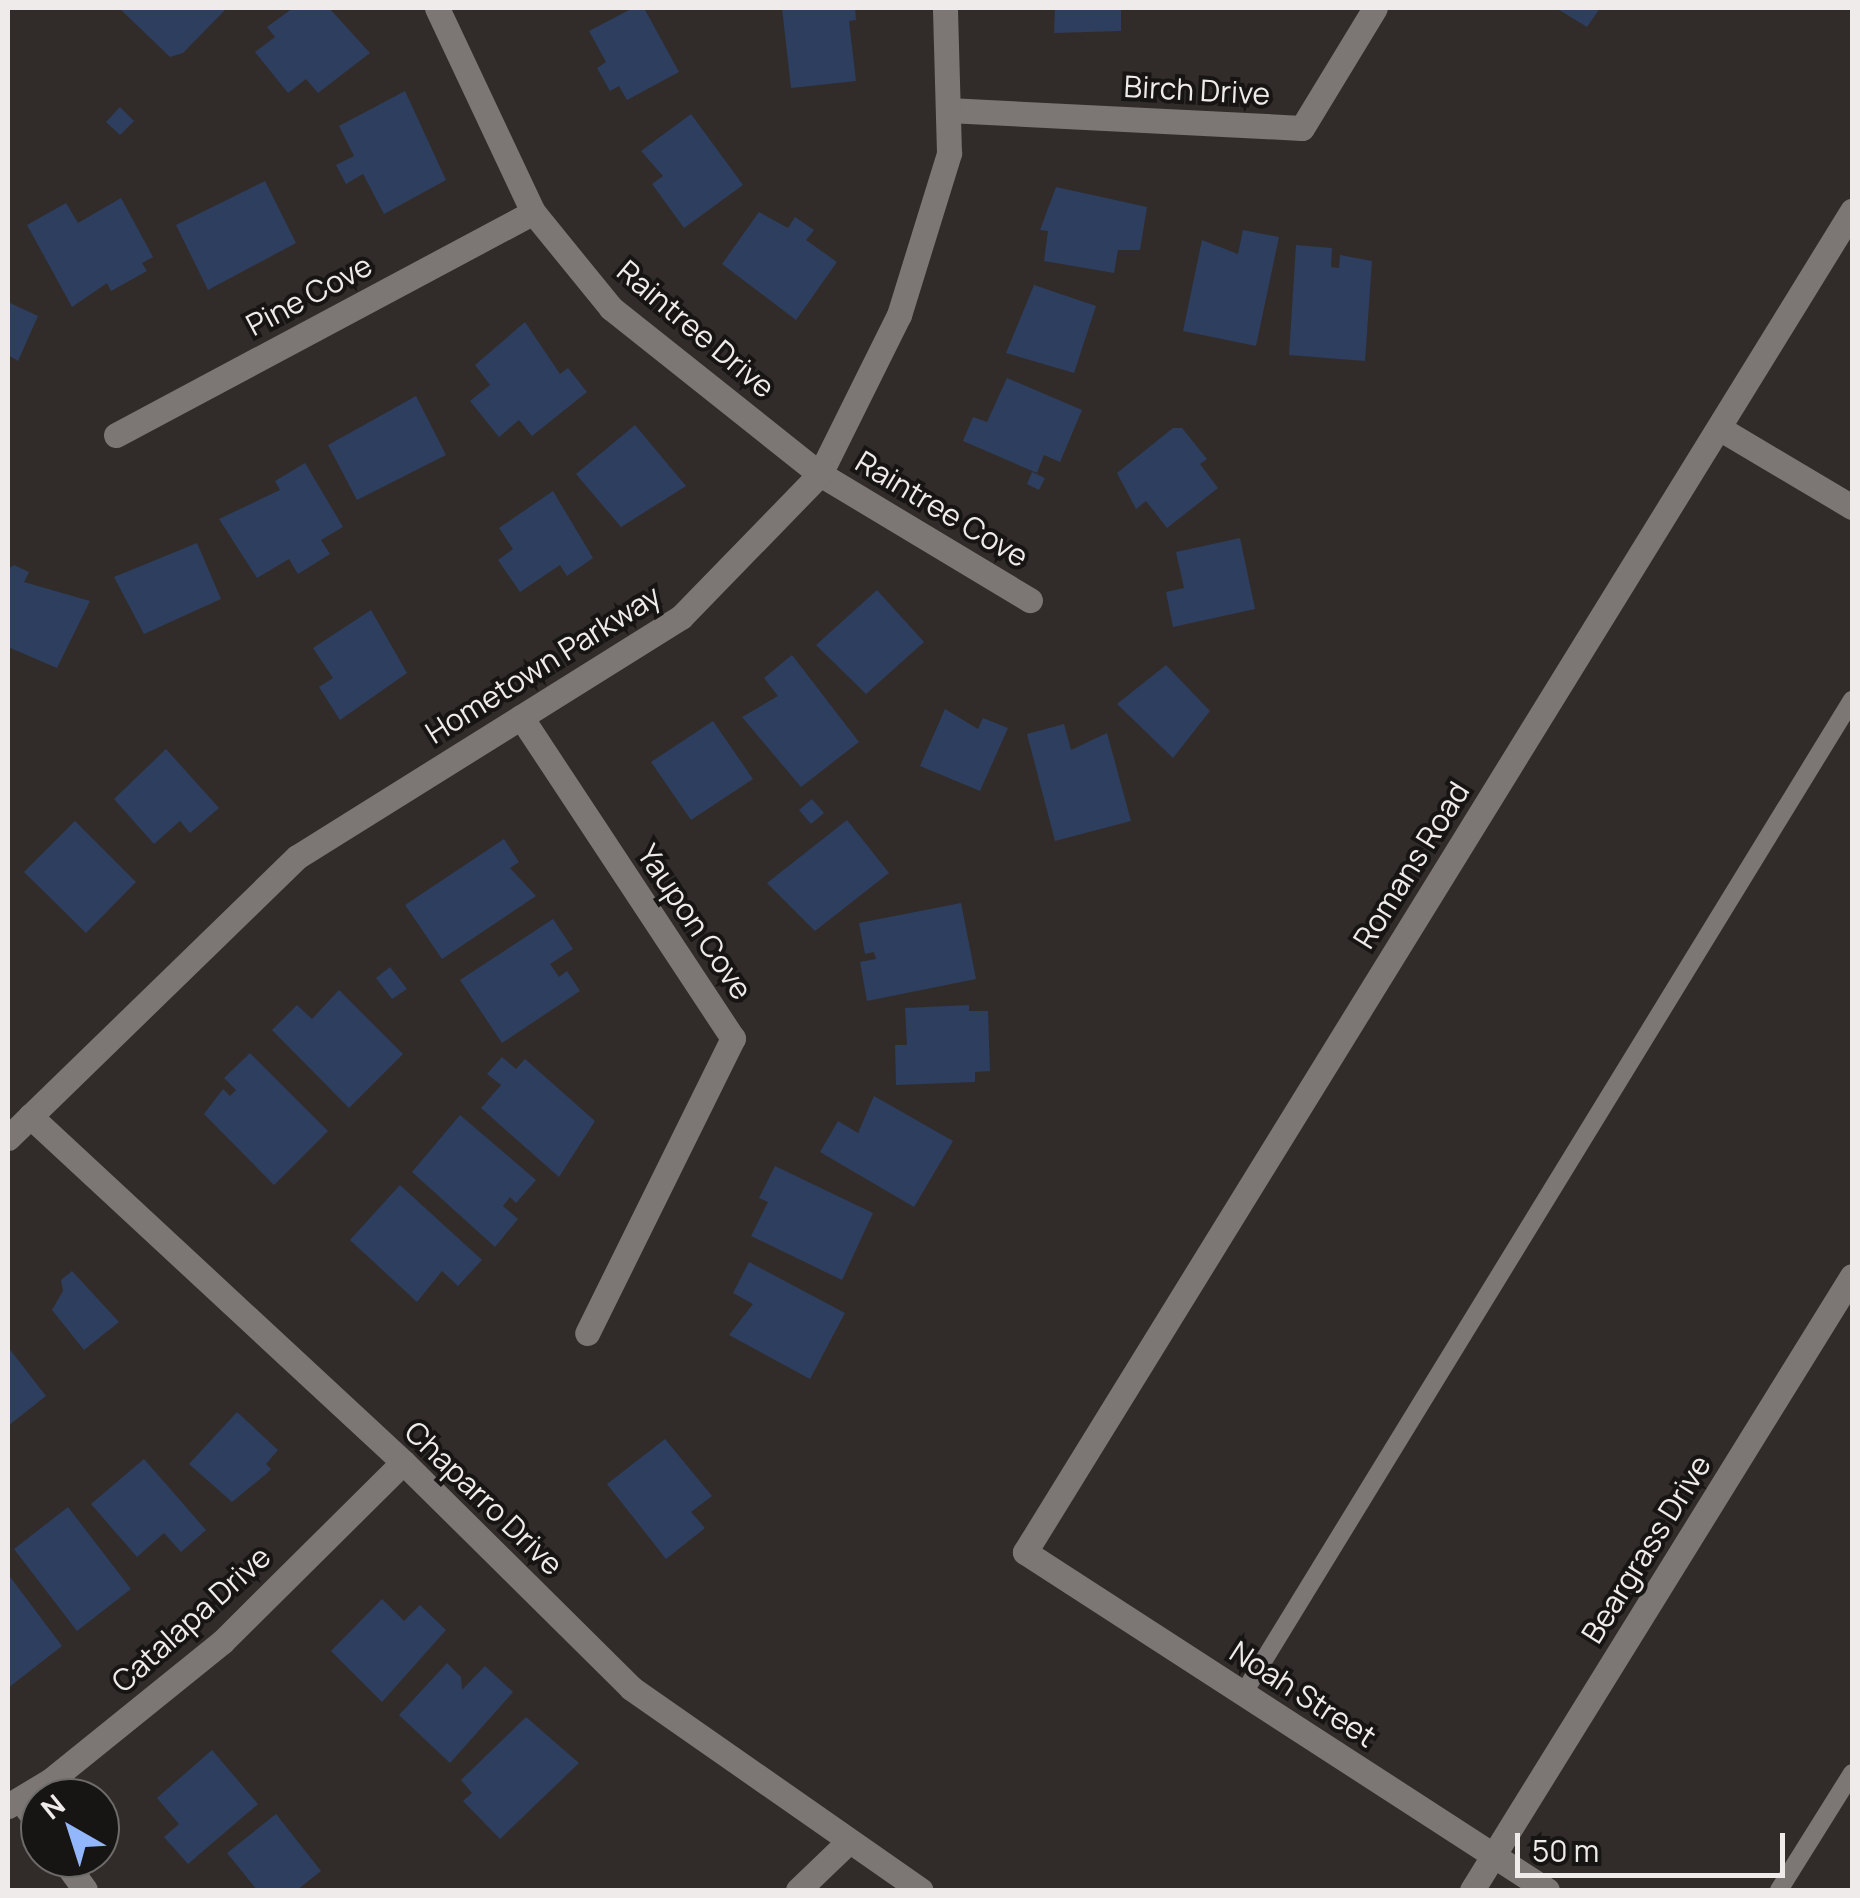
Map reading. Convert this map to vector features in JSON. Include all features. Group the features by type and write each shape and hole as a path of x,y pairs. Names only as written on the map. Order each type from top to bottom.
{"street":[{"name":"Raintree Drive","path":"436,8 533,212 611,308 820,474"},
{"name":"Hometown Parkway","path":"8,1138 297,857 681,617 820,474 899,316 948,153 945,8"},
{"name":"Birch Drive","path":"948,110 1302,128 1375,8"},
{"name":"Romans Road","path":"1025,1552 1852,211"},
{"name":"Pine Cove","path":"116,436 533,212"},
{"path":"1719,428 1852,506"},
{"name":"Raintree Cove","path":"820,474 1030,600"},
{"name":"Yaupon Cove","path":"520,717 734,1038 588,1333"},
{"name":"Chaparro Drive","path":"30,1116 403,1462 631,1688 921,1890"},
{"name":"Beargrass Drive","path":"1472,1890 1496,1857 1852,1276"},
{"name":"Catalapa Drive","path":"14,1802 222,1642 403,1462"},
{"name":"Noah Street","path":"1025,1552 1547,1890"},
{"path":"798,1890 848,1842"}],"lane":[{"path":"1243,1694 1852,700"},
{"path":"1779,1890 1852,1773"}],"building":[{"path":"119,8 227,8 183,53 170,57"},
{"path":"293,8 329,8 370,53 318,93 306,79 288,93 255,52 275,37 267,27"},
{"path":"633,8 644,8 679,72 627,100 619,86 610,91 597,68 606,62 589,31"},
{"path":"782,8 855,8 856,20 849,21 856,81 791,88"},
{"path":"1055,8 1121,8 1121,31 1054,33"},
{"path":"1556,8 1600,8 1587,27"},
{"path":"405,91 446,180 384,214 363,174 346,184 336,165 354,156 339,126"},
{"path":"120,107 134,121 120,135 106,122"},
{"path":"691,114 743,185 684,228 652,184 663,176 641,151"},
{"path":"265,181 296,243 208,290 176,225"},
{"path":"1056,187 1147,207 1140,250 1118,250 1114,273 1044,261 1048,231 1040,230"},
{"path":"121,198 153,257 142,263 147,271 111,291 107,283 72,307 27,225 66,203 78,223"},
{"path":"759,212 788,228 795,217 814,230 806,240 837,262 796,320 722,264"},
{"path":"1243,230 1279,237 1256,346 1183,331 1202,240 1238,254"},
{"path":"1296,245 1332,248 1331,267 1339,268 1340,255 1372,261 1365,361 1289,355"},
{"path":"1034,285 1096,306 1074,373 1006,353"},
{"path":"8,302 38,316 18,361 8,355"},
{"path":"525,322 560,374 568,368 587,392 532,436 519,420 499,437 470,401 490,385 475,365"},
{"path":"1007,378 1082,410 1060,462 1044,455 1037,473 963,441 973,417 987,422"},
{"path":"416,396 446,455 357,500 328,445"},
{"path":"635,425 686,486 621,527 576,474"},
{"path":"1173,428 1182,428 1207,459 1200,464 1218,488 1167,528 1146,501 1136,509 1117,473"},
{"path":"305,463 343,527 321,540 330,554 298,574 289,559 257,578 219,519 280,490 275,481"},
{"path":"1032,472 1045,478 1039,490 1027,484"},
{"path":"553,491 593,558 567,576 560,565 520,592 498,560 513,549 499,528"},
{"path":"1240,538 1255,609 1173,627 1166,592 1184,588 1176,552"},
{"path":"197,543 221,599 144,634 114,577"},
{"path":"14,565 29,572 24,582 90,601 57,668 8,647 8,569"},
{"path":"877,590 924,642 866,694 816,645"},
{"path":"371,610 407,673 340,720 319,687 333,678 313,648"},
{"path":"792,655 859,742 801,787 742,717 778,696 764,678"},
{"path":"1166,665 1210,711 1173,758 1117,704"},
{"path":"945,709 978,729 983,718 1008,728 980,791 920,766"},
{"path":"713,721 753,779 691,820 651,762"},
{"path":"1064,724 1071,750 1107,733 1131,821 1055,841 1027,734"},
{"path":"166,749 219,808 190,833 180,821 154,844 114,799"},
{"path":"812,799 824,813 811,824 799,810"},
{"path":"847,820 889,873 815,931 767,883"},
{"path":"75,821 136,882 86,933 24,872"},
{"path":"504,839 519,862 510,868 536,896 442,959 405,905"},
{"path":"961,903 976,979 867,1001 860,962 876,959 874,952 865,954 859,923"},
{"path":"553,919 573,949 550,964 559,977 567,971 580,991 502,1043 460,980"},
{"path":"390,967 407,989 392,999 376,978"},
{"path":"339,990 403,1054 349,1108 272,1030 297,1005 312,1019"},
{"path":"969,1005 969,1011 988,1011 990,1071 975,1072 975,1082 896,1085 895,1045 907,1045 905,1008"},
{"path":"250,1053 328,1131 274,1185 204,1114 223,1089 230,1096 236,1090 224,1078"},
{"path":"502,1057 516,1069 525,1059 595,1121 559,1177 481,1108 501,1085 487,1074"},
{"path":"874,1096 953,1141 914,1207 820,1152 838,1121 858,1133"},
{"path":"460,1115 536,1180 516,1203 510,1197 503,1206 518,1219 495,1247 412,1172"},
{"path":"775,1166 873,1213 842,1280 751,1236 768,1202 759,1198"},
{"path":"400,1185 482,1260 458,1286 442,1271 417,1302 350,1240"},
{"path":"749,1262 845,1313 810,1379 729,1335 753,1304 733,1293"},
{"path":"72,1271 119,1322 84,1350 52,1310 63,1291 61,1280"},
{"path":"8,1347 46,1396 8,1426"},
{"path":"237,1412 278,1450 266,1464 271,1469 232,1502 189,1464"},
{"path":"665,1439 712,1496 691,1512 705,1528 666,1559 607,1484"},
{"path":"144,1459 206,1530 181,1552 164,1533 137,1557 91,1504"},
{"path":"68,1507 131,1589 77,1631 14,1549"},
{"path":"8,1574 62,1646 8,1688"},
{"path":"382,1599 404,1621 420,1605 446,1630 382,1702 331,1651"},
{"path":"447,1663 461,1677 462,1690 485,1666 513,1692 450,1763 399,1715"},
{"path":"526,1717 579,1763 500,1839 463,1801 472,1793 461,1780"},
{"path":"212,1750 258,1804 188,1864 164,1837 179,1824 157,1798"},
{"path":"276,1814 321,1871 297,1890 257,1890 227,1853"}]}
